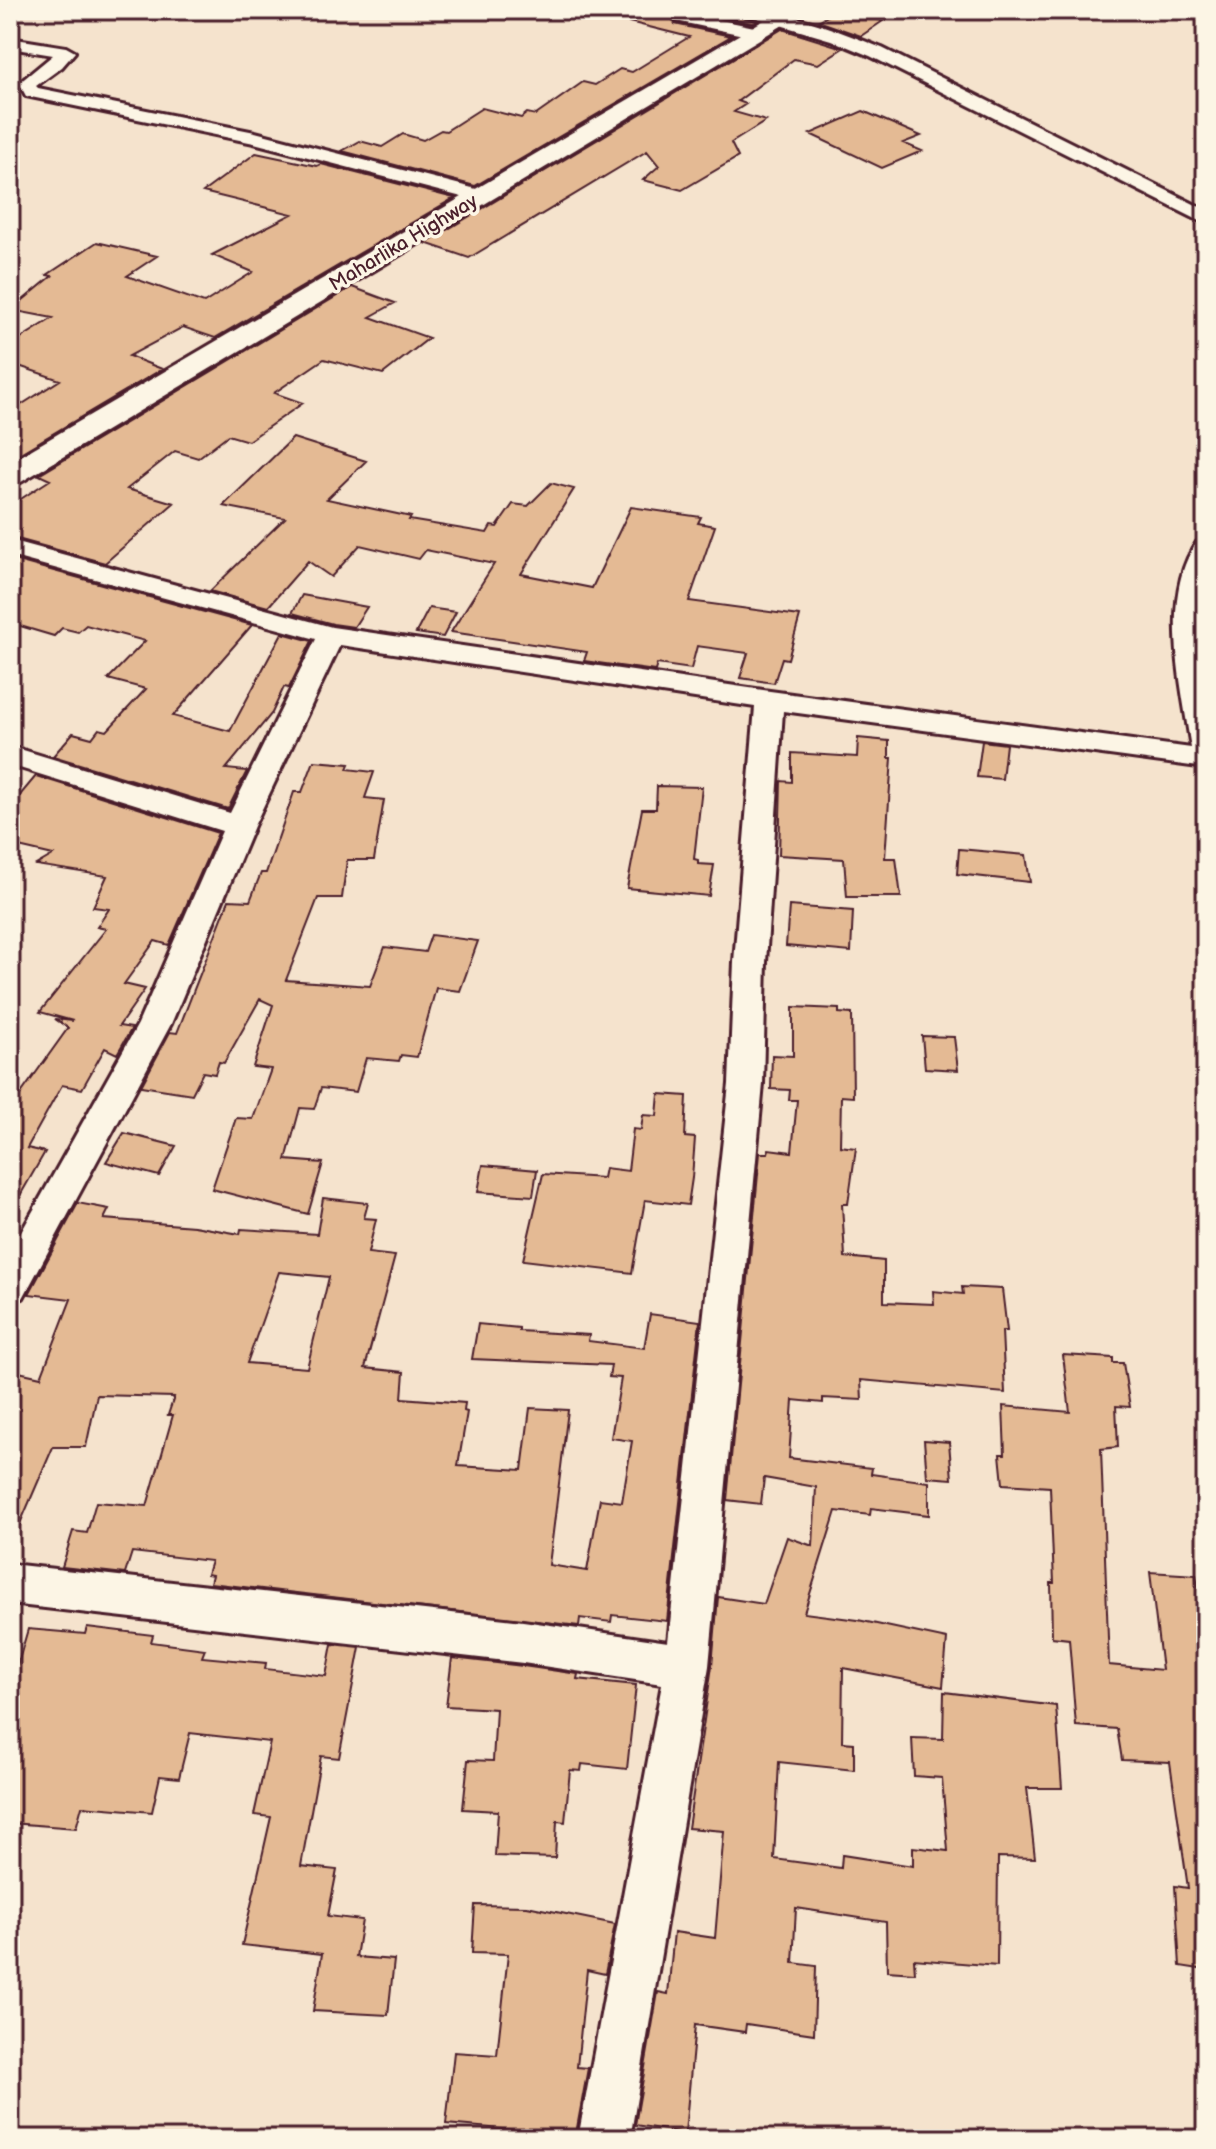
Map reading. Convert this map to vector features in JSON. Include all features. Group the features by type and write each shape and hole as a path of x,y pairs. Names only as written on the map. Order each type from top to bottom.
{"highway":[{"name":"Maharlika Highway","path":"10,475 481,196 754,22 789,14"}],"street":[{"path":"789,14 876,52 1206,218"},
{"path":"682,17 754,22"},
{"path":"10,43 66,52 28,83 32,92 255,138 481,196"},
{"path":"1206,547 1193,582 1190,626 1206,750"},
{"path":"10,548 331,635 770,700 1206,759"},
{"path":"10,1287 154,1024 239,826 331,635"},
{"path":"604,2139 687,1666 746,1084 750,962 770,700"},
{"path":"10,755 239,826"},
{"path":"10,1584 523,1642 687,1666"}],"building":[{"path":"618,10 676,10 671,16 675,24 731,36 475,186 342,151 360,141 382,147 403,134 423,140 441,130 446,131 482,108 521,118 527,113 536,115 583,82 595,85 620,69 632,72 689,37 617,19"},
{"path":"687,10 738,10 742,17 756,21 752,23"},
{"path":"838,10 883,21 861,36 818,21"},
{"path":"782,29 843,48 818,64 794,59 738,101 746,104 734,112 766,121 731,143 738,157 682,190 643,180 659,166 647,151 469,258 425,243"},
{"path":"863,111 921,136 903,143 922,151 882,168 810,134"},
{"path":"256,153 317,166 321,164 454,198 215,338 183,327 129,356 162,369 10,459 10,412 60,380 10,363 10,345 53,318 11,310 52,276 47,275 97,242 157,256 127,276 204,303 253,272 212,255 292,214 203,192"},
{"path":"352,287 395,303 370,317 429,338 383,374 324,359 274,393 303,403 248,441 228,435 198,458 175,451 127,489 174,503 105,563 10,537 10,506 50,480 39,475"},
{"path":"293,438 366,461 327,499 411,517 409,520 487,533 491,526 497,527 513,504 528,506 551,483 574,489 521,574 592,588 631,507 701,517 698,523 715,526 689,601 800,616 788,659 782,658 774,683 740,678 748,653 697,646 691,669 657,664 655,671 584,661 587,652 451,632 494,564 426,550 419,559 360,545 331,577 308,561 268,607 210,591 285,518 223,506"},
{"path":"10,559 252,625 173,716 230,731 282,633 312,641 289,688 284,687 272,713 226,769 247,771 228,809 53,756 73,733 92,738 99,729 107,731 146,689 108,679 145,641 86,625 78,632 62,628 54,636 10,623"},
{"path":"302,595 367,607 354,627 333,624 292,613"},
{"path":"429,608 456,612 443,637 416,633"},
{"path":"858,738 889,741 889,758 892,758 885,858 896,858 901,897 847,897 844,859 779,855 781,781 792,782 792,753 857,757"},
{"path":"982,741 1006,744 1002,779 977,777"},
{"path":"314,761 349,764 347,769 374,772 365,798 384,800 374,860 347,860 342,898 318,898 286,980 370,986 385,947 425,952 431,935 478,941 460,991 436,988 417,1057 401,1055 399,1061 366,1058 356,1092 321,1088 314,1109 300,1108 286,1160 323,1163 308,1214 212,1189 236,1118 253,1119 271,1069 253,1067 273,1005 260,999 224,1063 219,1062 215,1074 203,1072 192,1094 141,1086 170,1032 177,1033 229,900 250,901 261,873 266,873 294,792 302,792"},
{"path":"36,776 218,833 169,945 155,941 124,984 145,989 119,1026 132,1028 117,1054 105,1048 82,1089 62,1085 27,1148 45,1152 10,1213 10,1091 20,1095 68,1028 55,1019 73,1021 40,1012 106,929 97,927 109,909 93,907 107,876 36,865 53,855 10,845 10,807"},
{"path":"657,786 702,787 694,859 698,860 698,864 714,865 709,896 627,888 642,809 656,809"},
{"path":"959,849 1026,855 1030,882 957,874"},
{"path":"789,906 853,911 851,952 786,946"},
{"path":"793,1007 839,1009 839,1013 852,1014 853,1097 841,1096 840,1146 856,1148 848,1204 842,1204 845,1257 884,1261 884,1302 934,1304 933,1291 963,1294 962,1287 1002,1289 1007,1331 1002,1331 1005,1393 861,1380 862,1400 823,1398 823,1403 793,1400 789,1458 872,1468 871,1474 929,1482 929,1515 871,1508 870,1515 836,1511 804,1613 858,1620 947,1639 943,1687 843,1668 842,1742 854,1743 854,1770 779,1762 774,1859 841,1868 842,1855 913,1866 913,1847 948,1851 942,1778 914,1776 912,1738 943,1739 944,1692 1056,1706 1062,1788 1027,1788 1035,1858 998,1857 997,1966 914,1959 915,1973 887,1971 886,1922 796,1908 793,1963 816,1966 814,2034 746,2024 745,2032 695,2025 685,2133 635,2125 658,1992 668,1994 674,1932 715,1938 724,1831 688,1828 712,1666 718,1597 764,1604 787,1537 813,1546 816,1487 764,1478 761,1504 727,1500 760,1153 768,1153 769,1149 792,1152 797,1100 789,1100 790,1090 771,1089 772,1055 793,1056"},
{"path":"922,1036 954,1037 958,1070 925,1068"},
{"path":"659,1094 687,1096 685,1137 695,1138 688,1205 645,1200 632,1273 523,1260 543,1174 603,1178 605,1168 628,1171 633,1129 641,1130 643,1115 657,1116"},
{"path":"124,1133 176,1146 159,1176 106,1162"},
{"path":"483,1165 537,1170 533,1196 478,1192"},
{"path":"323,1198 368,1203 364,1218 376,1219 368,1253 395,1256 365,1368 404,1372 402,1398 465,1403 464,1411 467,1412 458,1466 522,1470 530,1408 568,1410 549,1565 587,1571 600,1499 622,1502 632,1441 611,1438 621,1378 609,1377 611,1365 472,1359 478,1324 519,1328 519,1331 589,1335 588,1341 644,1348 650,1314 700,1321 667,1621 612,1615 611,1622 580,1618 579,1626 210,1583 212,1575 207,1574 211,1561 132,1552 125,1574 62,1567 73,1531 87,1533 96,1502 147,1506 173,1415 168,1415 174,1397 97,1395 86,1447 53,1447 10,1547 10,1370 41,1377 71,1299 29,1294 78,1203 109,1209 104,1219 194,1226 240,1234 241,1229 317,1234","holes":["279,1272 329,1277 307,1368 247,1363"]},
{"path":"1063,1355 1113,1358 1113,1363 1123,1363 1130,1407 1116,1406 1118,1447 1101,1449 1109,1665 1162,1670 1150,1572 1196,1575 1206,1639 1206,1970 1180,1966 1175,1886 1188,1888 1170,1762 1122,1760 1117,1729 1076,1726 1069,1639 1052,1637 1051,1583 1054,1583 1050,1487 1003,1484 1000,1454 1005,1454 1003,1406 1070,1412"},
{"path":"924,1440 949,1442 952,1479 927,1477"},
{"path":"87,1627 153,1635 151,1642 205,1649 202,1657 266,1663 265,1669 326,1676 332,1644 360,1647 339,1758 321,1756 301,1866 337,1870 328,1916 362,1920 356,1957 394,1960 388,2015 313,2011 322,1954 242,1945 271,1817 254,1815 270,1742 190,1733 179,1778 160,1776 152,1812 82,1806 76,1828 10,1823 10,1670 16,1670 28,1629 85,1634"},
{"path":"452,1658 578,1674 577,1679 636,1685 627,1769 582,1764 581,1771 570,1770 565,1822 557,1821 555,1858 495,1856 498,1811 463,1809 468,1760 493,1761 496,1709 446,1706"},
{"path":"475,1905 527,1906 615,1924 605,1974 587,1970 577,2067 588,2068 575,2139 536,2139 537,2132 446,2124 454,2052 497,2055 508,1954 472,1953"}]}
